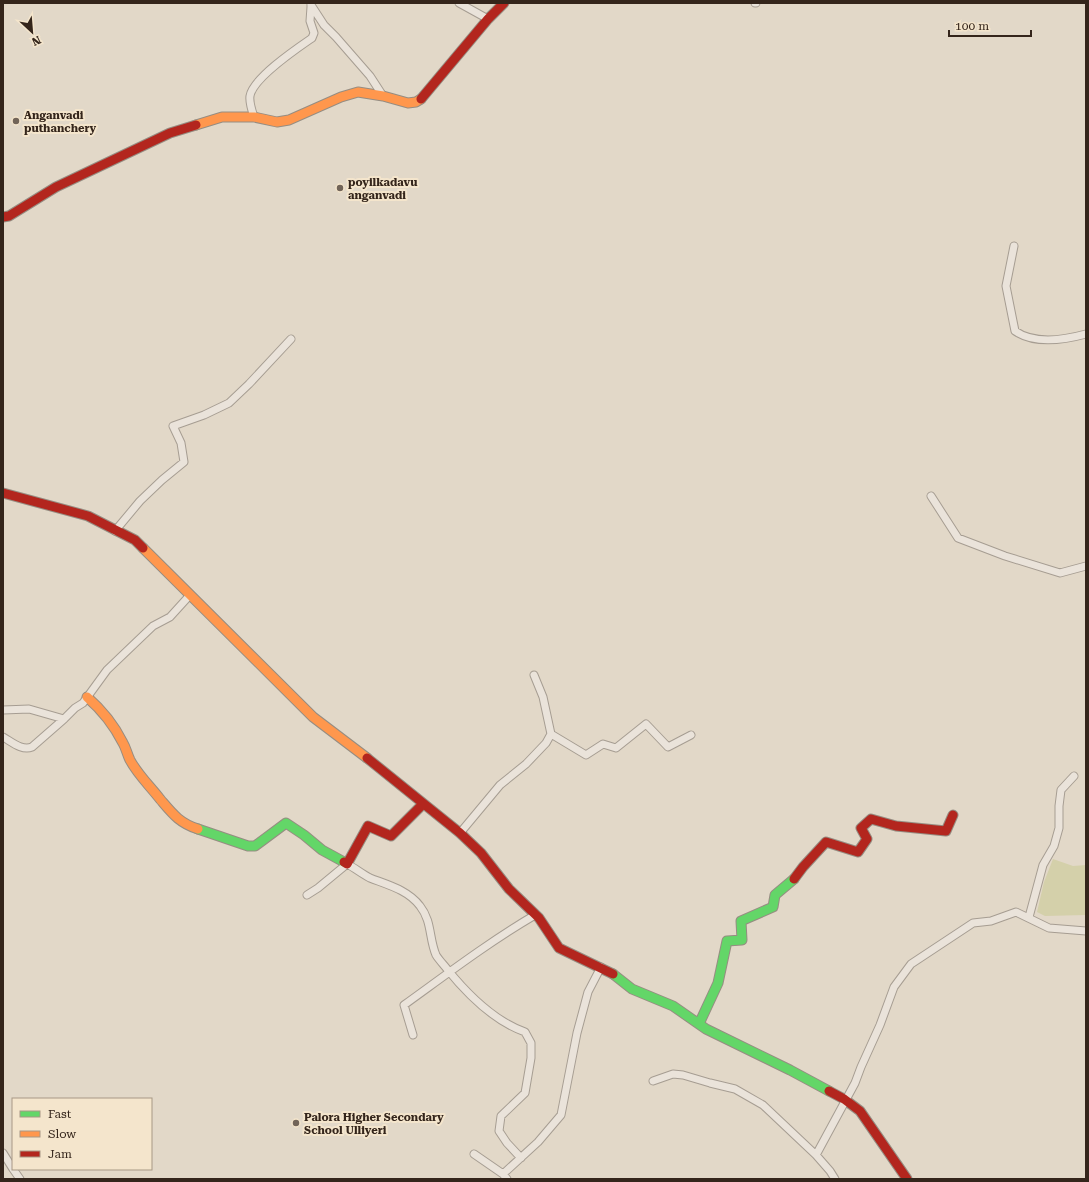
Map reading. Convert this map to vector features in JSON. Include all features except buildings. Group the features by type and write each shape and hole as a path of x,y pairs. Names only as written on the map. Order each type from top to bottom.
{"street":[{"path":"459,3 488,19"},
{"path":"3,217 9,216 56,187 170,132 222,116 254,118 277,122 289,120 349,94 358,92 383,96 408,103 416,102 422,99 488,19 504,3"},
{"path":"311,4 324,25 336,36 370,76 383,96"},
{"path":"254,118 250,97 252,89 270,68 312,38 314,33 310,21 311,4"},
{"path":"1014,246 1006,286 1015,331 1020,335 1027,337 1051,340 1065,339 1086,334"},
{"path":"115,531 140,501 184,462 181,443 173,426 204,415 229,403 250,384 291,339"},
{"path":"3,493 88,516 135,540 313,717 366,756 460,833 481,853 508,889 535,915 559,948 616,975 632,990 673,1006 706,1029 790,1070 846,1100 860,1111 908,1179"},
{"path":"931,496 958,538 1005,556 1060,574 1086,566"},
{"path":"3,737 22,748 30,748 75,708 83,703 107,670 153,626 170,617 190,595"},
{"path":"460,833 500,785 526,764 546,743 551,734 543,697 534,675"},
{"path":"87,697 100,708 114,727 124,744 130,760 142,779 156,792 176,818 187,826 248,846 255,846 286,823 304,834 322,850 369,877 402,890 419,904 427,915 432,945 437,956 449,972 494,1015 512,1027 525,1032 531,1043 531,1058 525,1093 501,1116 499,1131 507,1143 521,1158"},
{"path":"3,710 29,709 64,719"},
{"path":"551,734 586,755 603,744 616,748 646,724 668,746 691,735"},
{"path":"1029,918 1043,865 1054,846 1059,828 1061,790 1074,776"},
{"path":"307,895 318,888 347,864 368,826 391,836 423,804"},
{"path":"698,1024 718,983 727,941 742,940 741,921 772,907 775,895 793,881 803,867 826,842 858,852 866,839 861,828 871,819 896,826 946,831 953,815"},
{"path":"816,1155 855,1083 880,1025 894,987 912,964 972,923 991,921 1016,912 1049,928 1086,931"},
{"path":"413,1035 404,1005 514,927 535,915"},
{"path":"474,1154 505,1177 561,1115 577,1033 588,992 601,967"},
{"path":"653,1081 673,1074 684,1075 735,1089 763,1104 816,1155 835,1179"},
{"path":"3,1153 12,1167"},
{"path":"14,1170 20,1179"}],"shaded area":[{"path":"1053,859 1073,866 1086,865 1086,915 1045,916 1037,912 1044,882"}],"traffic: fast":[{"path":"198,829 248,846 255,846 286,823 304,835 322,850 344,862"},
{"path":"699,1024 718,983 727,941 742,940 741,921 773,907 775,895 794,879"},
{"path":"613,974 632,989 673,1006 706,1029 829,1091"}],"traffic: slow":[{"path":"196,125 222,117 254,117 277,122 289,120 341,97 358,92 383,96 408,103 416,102 421,99"},
{"path":"143,548 313,717 367,758"},
{"path":"87,697 98,707 112,724 140,776 172,813 181,821 198,829"}],"traffic: jam":[{"path":"421,99 488,19 504,3"},
{"path":"3,217 9,216 56,187 170,133 196,125"},
{"path":"3,493 88,516 135,540 143,548"},
{"path":"367,758 460,833 481,853 509,889 539,918 559,948 613,974"},
{"path":"344,862 347,864 368,826 391,836 423,804"},
{"path":"794,879 826,842 858,852 867,839 861,828 871,819 896,826 946,831 953,815"},
{"path":"829,1091 844,1099 860,1111 907,1179"}],"place":[{"name":"Anganvadi puthanchery","path":"16,121"},
{"name":"poyilkadavu anganvadi","path":"340,188"},
{"name":"Palora Higher Secondary School Ulliyeri","path":"296,1123"}]}
